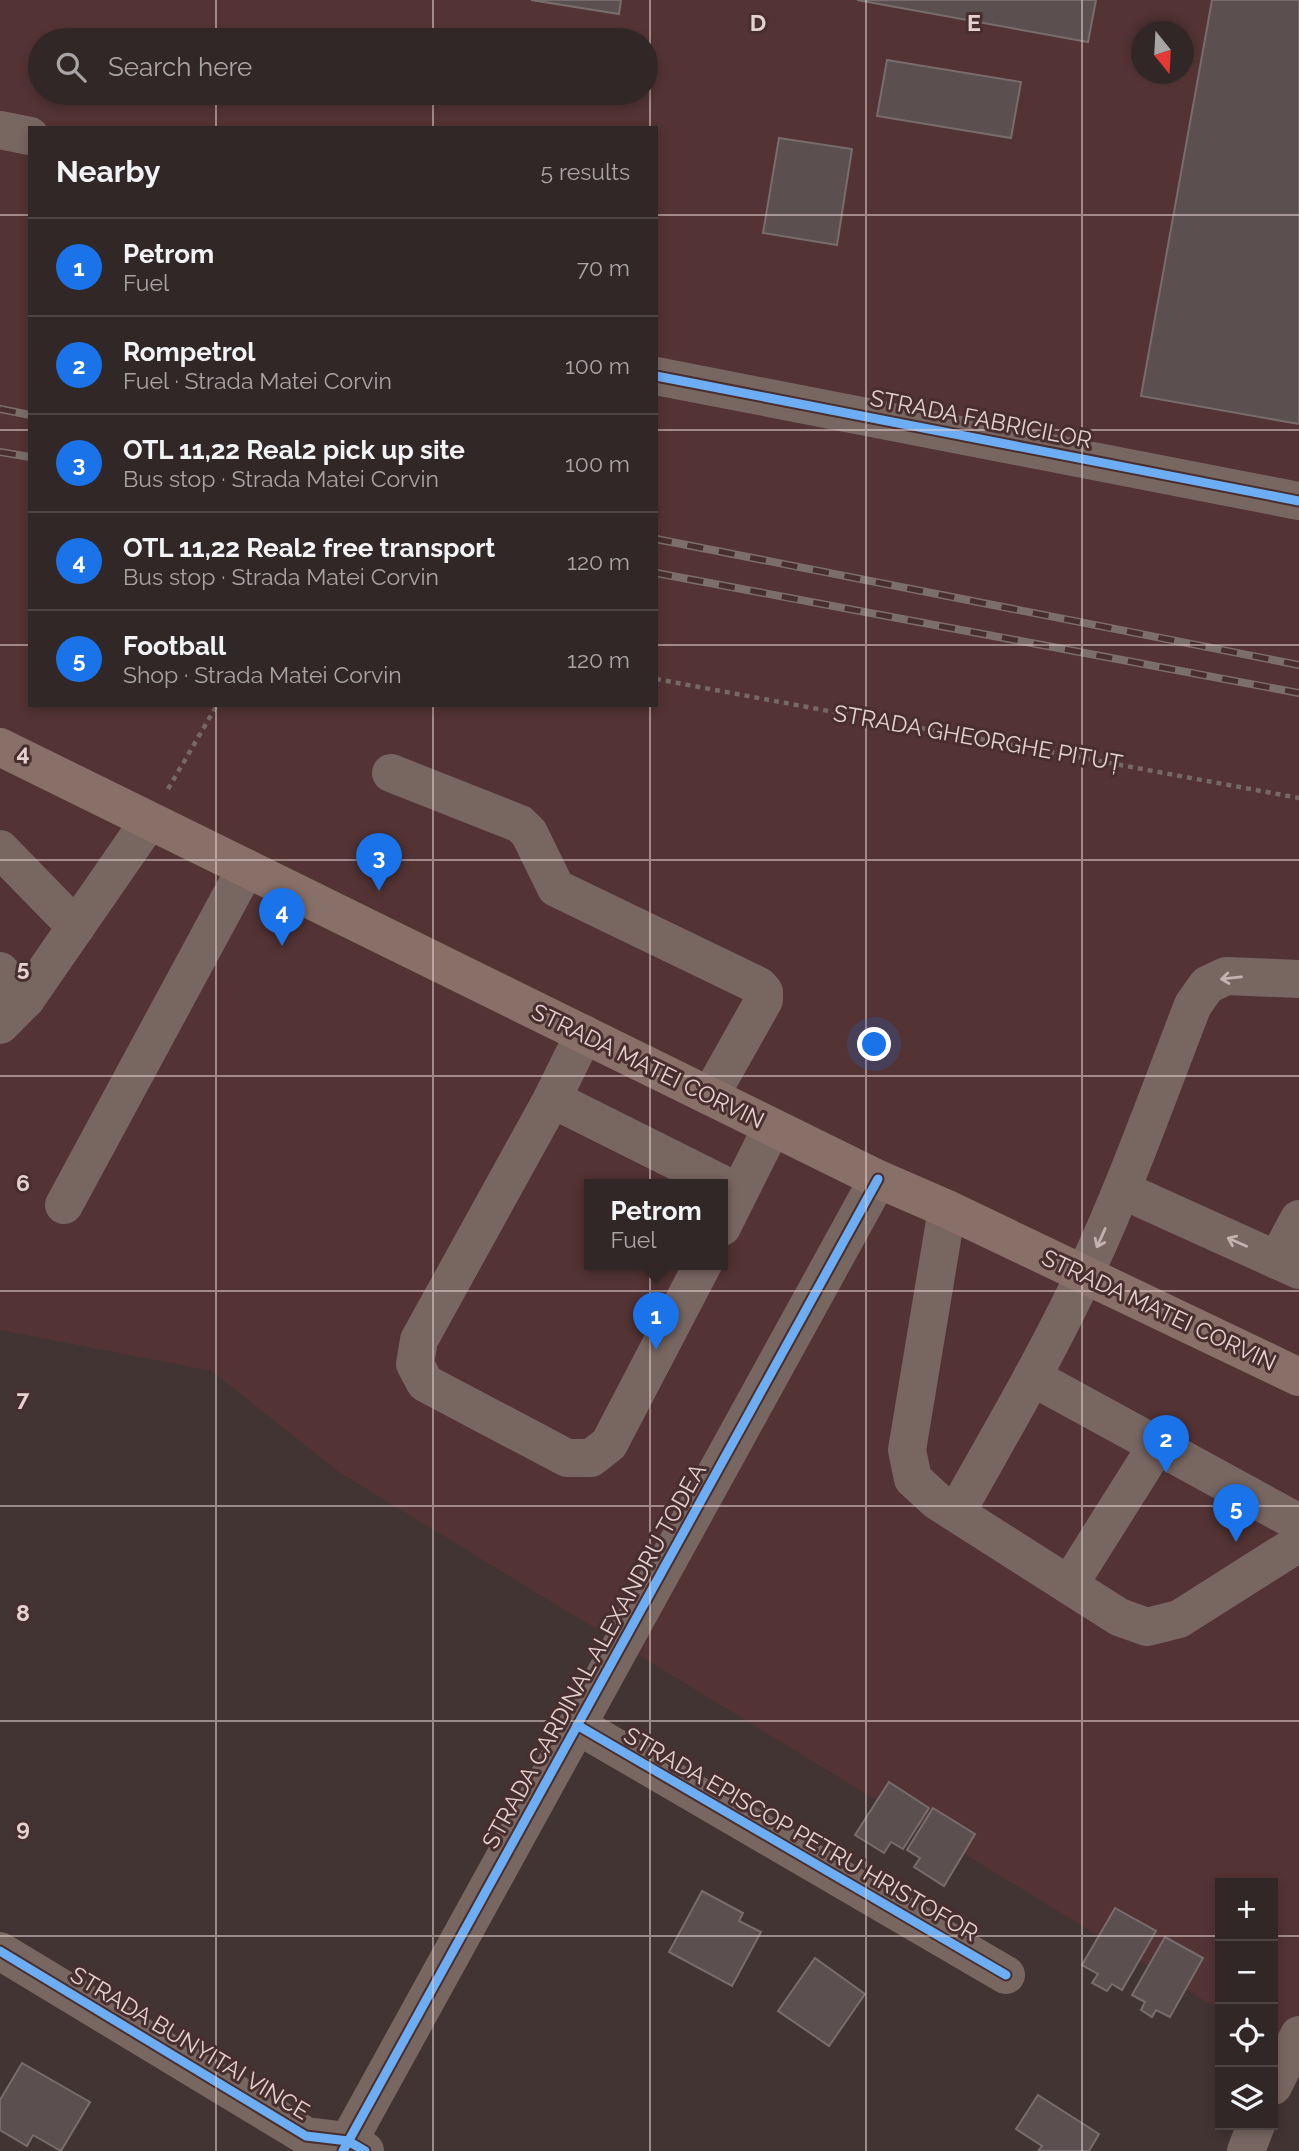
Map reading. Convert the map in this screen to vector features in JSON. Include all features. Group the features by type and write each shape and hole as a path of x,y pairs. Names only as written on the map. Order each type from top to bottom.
{"main road":[{"name":"STRADA MATEI CORVIN","path":"0,747 878,1179 947,1209 1299,1377"}],"street":[{"path":"0,131 28,136"},
{"name":"STRADA FABRICILOR","path":"658,376 1299,501"},
{"path":"391,773 520,824 529,833 556,888 759,986 764,992 764,1000 710,1096"},
{"path":"13,1012 149,821"},
{"path":"0,849 76,927"},
{"path":"64,1205 246,868"},
{"path":"0,971 13,1012"},
{"path":"956,1513 1085,1275 1122,1190 1193,1005 1207,985 1226,976 1299,979"},
{"path":"584,1034 552,1099 419,1340 415,1364 425,1383 566,1458 591,1458 608,1444 700,1270"},
{"path":"552,1099 712,1179"},
{"path":"728,1187 772,1127"},
{"name":"STRADA CARDINAL ALEXANDRU TODEA","path":"352,2148 577,1725 878,1179"},
{"path":"1122,1190 1288,1265 1299,1219"},
{"path":"947,1209 907,1450 913,1479 937,1501 1119,1617 1147,1627 1179,1619 1299,1543"},
{"path":"1032,1377 1299,1523"},
{"path":"1069,1585 1157,1445"},
{"name":"STRADA EPISCOP PETRU HRISTOFOR","path":"577,1725 1006,1975"},
{"name":"STRADA BUNYITAI VINCE","path":"0,1951 306,2136 352,2148"},
{"path":"1278,2076 1299,2035"},
{"path":"1246,2151 1254,2130"}],"path":[{"path":"149,821 216,707"}],"shaded area":[{"path":"0,0 1299,0 1299,2058 1278,2045 1278,1878 1215,1878 1215,2007 339,1472 212,1371 0,1330"}],"building":[{"path":"531,0 621,0 619,14"},
{"path":"857,0 1096,0 1088,42"},
{"path":"1212,0 1299,0 1299,424 1141,396"},
{"path":"887,60 1021,82 1011,138 877,116"},
{"path":"779,138 852,149 837,245 763,233"},
{"path":"889,1782 929,1808 903,1849 891,1842 884,1853 855,1835"},
{"path":"933,1808 975,1834 944,1886 914,1867 920,1858 907,1850"},
{"path":"702,1891 743,1913 739,1921 761,1932 732,1986 669,1952"},
{"path":"1115,1908 1156,1931 1122,1990 1112,1984 1107,1991 1092,1983 1098,1974 1082,1965"},
{"path":"1165,1937 1203,1958 1170,2017 1156,2010 1152,2017 1141,2010 1145,2002 1132,1995"},
{"path":"815,1958 865,1994 829,2046 778,2011"},
{"path":"22,2063 90,2102 61,2151 33,2135 27,2146 0,2130 0,2100"},
{"path":"1038,2095 1099,2134 1089,2151 1038,2151 1042,2146 1016,2129"}],"railway":[{"path":"0,409 28,415"},
{"path":"0,452 28,457"},
{"path":"658,539 1299,665"},
{"path":"658,573 1299,693"}],"cycle path":[{"path":"658,376 1299,501"},
{"path":"343,2151 878,1179"},
{"path":"577,1725 1006,1975"},
{"path":"0,1951 306,2136 348,2141 365,2151"}],"place":[{"name":"OTL 11,22 Real2 pick up site","path":"379,891"},
{"name":"OTL 11,22 Real2 free transport","path":"282,946"},
{"name":"Petrom","path":"656,1350"},
{"name":"Rompetrol","path":"1166,1473"},
{"name":"Football","path":"1236,1542"}]}
